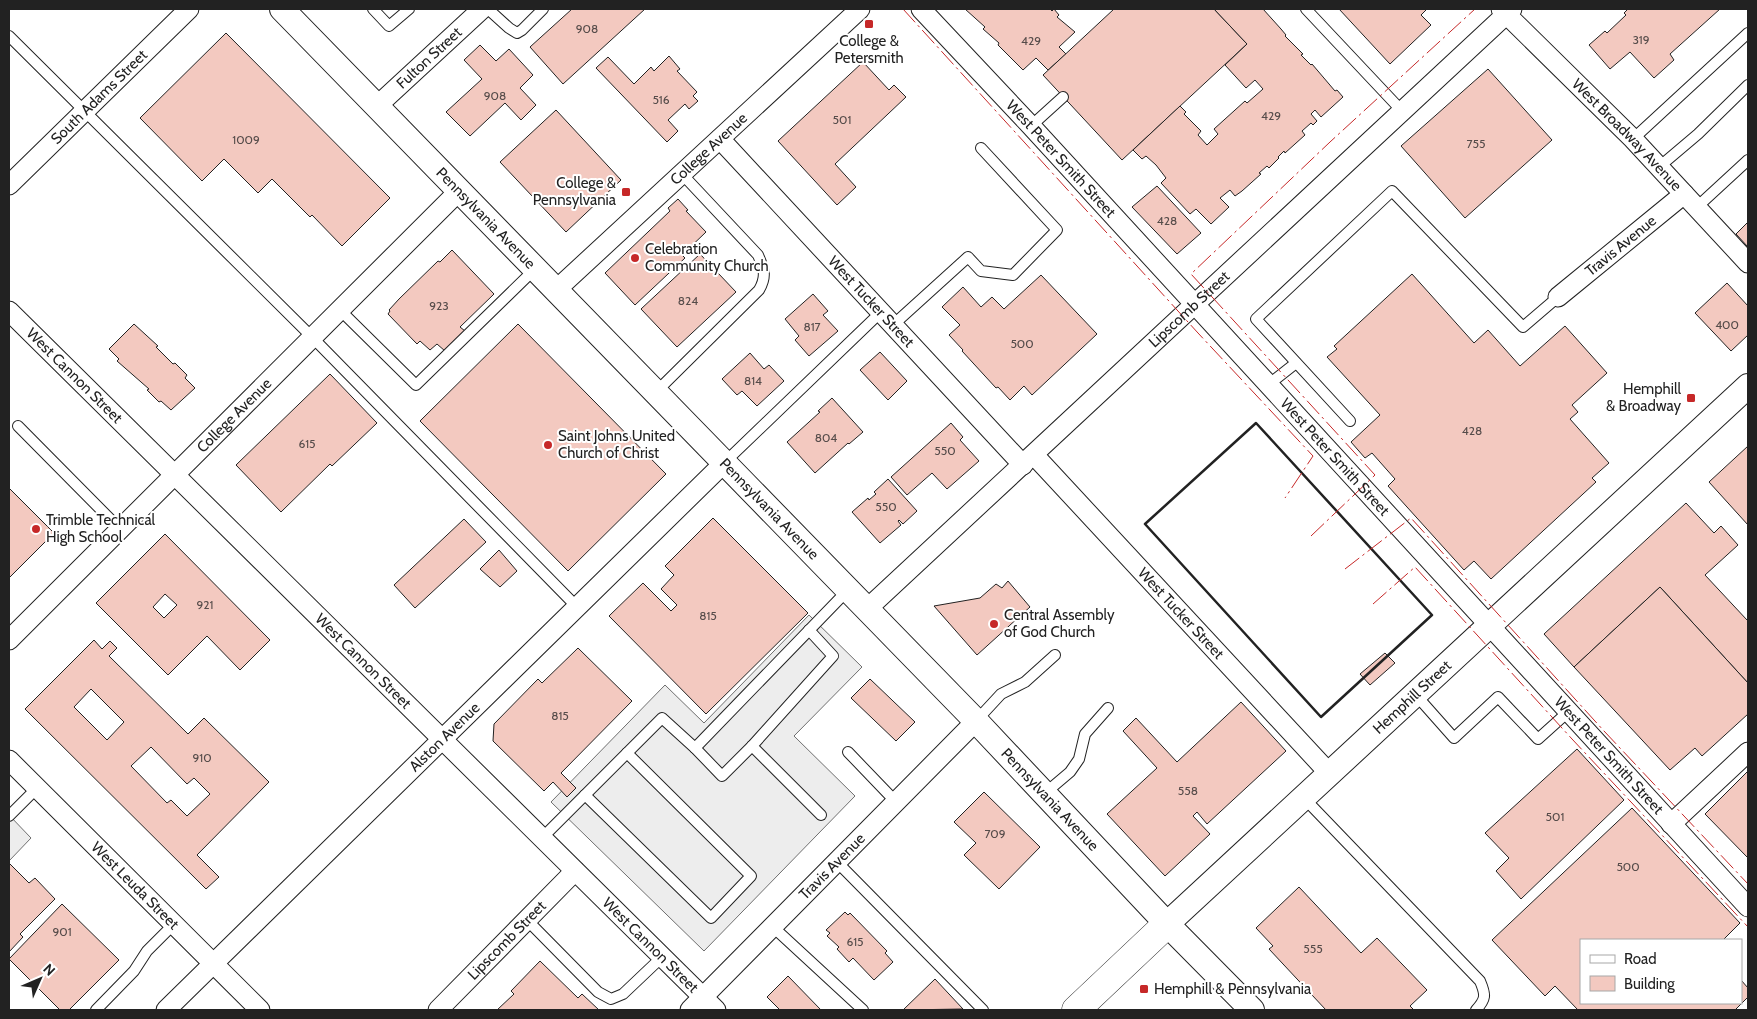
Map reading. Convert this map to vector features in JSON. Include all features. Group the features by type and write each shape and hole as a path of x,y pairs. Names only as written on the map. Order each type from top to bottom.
{"main road":[{"name":"Hemphill Street","path":"1076,1010 1167,924"}],"street":[{"name":"South Adams Street","path":"9,185 189,9"},
{"name":"Pennsylvania Avenue","path":"282,9 976,721 1167,924 1252,1010"},
{"name":"College Avenue","path":"556,290 860,9"},
{"name":"West Peter Smith Street","path":"921,9 1031,126 1748,907"},
{"name":"Lipscomb Street","path":"867,609 1507,11"},
{"name":"West Broadway Avenue","path":"1507,11 1633,139 1748,263"},
{"name":"Fulton Street","path":"377,106 472,12"},
{"name":"West Tucker Street","path":"720,139 887,319 1028,460 1329,773"},
{"name":"College Avenue","path":"9,640 459,191"},
{"name":"Travis Avenue","path":"1558,297 1690,201"},
{"name":"West Cannon Street","path":"9,311 662,957 696,1004 716,1010"},
{"name":"Hemphill Street","path":"1167,924 1748,386"},
{"name":"Alston Avenue","path":"166,1010 724,463"},
{"name":"Travis Avenue","path":"696,1004 976,721"},
{"path":"1671,824 1748,752"},
{"name":"West Leuda Street","path":"9,760 260,1010"},
{"name":"Lipscomb Street","path":"438,1010 575,871"}],"lane":[{"path":"373,9 389,26 409,9"},
{"path":"488,9 517,33 543,9"},
{"path":"1306,9 1402,111"},
{"path":"1633,139 1748,33"},
{"path":"9,36 312,337 576,608"},
{"path":"1659,167 1698,134 1748,85"},
{"path":"1031,126 1063,97"},
{"path":"724,463 887,319 968,257 981,271 1013,275 1057,230 981,148"},
{"path":"1690,201 1748,160"},
{"path":"656,392 759,290 764,281 764,268 758,255 682,174"},
{"path":"1350,421 1256,319 1392,191 1523,327 1558,297"},
{"path":"340,310 416,385 535,269"},
{"path":"1268,385 1296,363"},
{"path":"18,426 120,529"},
{"path":"695,748 848,590"},
{"path":"542,838 662,718 722,776 752,746 832,656 809,630"},
{"path":"976,721 1001,694 1025,682 1055,655"},
{"path":"1415,694 1454,738 1498,697 1538,739 1568,712"},
{"path":"1044,794 1070,772 1079,759 1085,734 1108,708"},
{"path":"752,746 821,815"},
{"path":"848,752 896,802"},
{"path":"585,794 711,918 751,876 627,753"},
{"path":"9,816 37,788"},
{"path":"1303,797 1480,981 1485,992 1483,1003 1476,1010"},
{"path":"837,862 983,1010"},
{"path":"527,920 598,992 611,999 623,994 662,957"},
{"path":"96,1010 134,971 147,951 174,924"},
{"path":"772,926 863,1010"}],"shaded area":[{"path":"809,615 862,667 794,736 855,796 704,951 551,802 665,685 704,723"},
{"path":"9,815 31,838 9,861"}],"building":[{"path":"572,9 645,9 563,84 530,47"},
{"path":"965,9 1050,9 1052,11 1054,9 1059,15 1057,17 1075,32 1059,47 1066,54 1048,70 1036,58 1023,70 998,45 999,43 983,29 985,27"},
{"path":"1114,9 1214,9 1247,44 1122,160 1043,75"},
{"path":"1214,9 1263,9 1303,54 1301,55 1343,97 1321,117 1315,110 1311,114 1317,121 1313,125 1311,123 1302,131 1305,135 1285,153 1284,151 1269,168 1267,166 1259,173 1261,174 1242,191 1235,196 1230,190 1220,198 1229,207 1211,224 1196,209 1190,214 1161,183 1166,178 1156,165 1146,156 1142,159 1133,150 1180,106 1186,112 1184,114 1201,131 1198,135 1207,145 1218,134 1214,129 1245,101 1247,103 1263,89 1255,80 1246,88 1225,65 1247,44"},
{"path":"1339,9 1427,9 1421,15 1431,25 1390,64"},
{"path":"1628,9 1720,9 1670,54 1674,60 1654,78 1630,52 1610,69 1589,45 1605,31 1607,33 1626,15 1624,13"},
{"path":"226,33 390,198 342,246 312,215 310,217 272,179 258,193 224,159 202,181 140,118"},
{"path":"480,45 496,61 509,49 533,75 520,88 536,105 521,120 505,103 470,136 446,112 482,79 464,60"},
{"path":"669,56 680,69 677,71 697,92 693,96 698,101 689,109 685,104 668,120 678,131 667,142 596,68 608,57 634,84 651,67 654,71"},
{"path":"863,62 889,90 894,85 906,97 835,164 856,187 837,205 778,141"},
{"path":"1488,69 1552,140 1465,218 1401,146"},
{"path":"556,110 621,180 566,232 500,162"},
{"path":"1157,186 1201,233 1177,254 1132,207"},
{"path":"678,199 688,210 686,211 706,232 682,255 685,258 635,305 605,273 670,211 668,208"},
{"path":"1748,222 1748,247 1736,234"},
{"path":"452,250 494,294 460,327 465,331 445,351 437,344 430,350 420,341 417,344 388,314 389,310 399,299"},
{"path":"700,254 736,292 677,347 641,309"},
{"path":"1412,274 1474,343 1488,330 1520,366 1565,326 1607,373 1572,405 1578,412 1570,419 1609,463 1592,478 1596,482 1491,579 1474,561 1464,570 1388,486 1395,479 1372,453 1365,458 1351,442 1380,415 1327,357 1337,349 1334,346"},
{"path":"1041,275 1097,334 1032,395 1024,386 1010,400 998,387 996,388 949,335 960,325 942,307 963,287 981,307 992,297 1004,309"},
{"path":"1727,283 1748,306 1748,335 1731,351 1695,313"},
{"path":"813,294 828,311 823,315 838,331 809,356 795,340 799,336 785,319"},
{"path":"134,324 158,346 156,347 173,364 175,363 187,375 185,378 195,388 171,410 161,401 159,402 147,390 149,389 117,361 119,359 109,349"},
{"path":"518,324 666,474 568,571 420,421"},
{"path":"880,352 907,381 888,400 860,370"},
{"path":"750,353 764,369 769,365 784,381 757,406 742,391 737,395 722,379"},
{"path":"330,374 377,423 332,466 330,464 281,512 236,465"},
{"path":"832,398 863,432 815,473 787,442 820,412 818,411"},
{"path":"951,423 963,437 960,440 979,461 947,489 932,473 907,495 891,477"},
{"path":"1748,446 1748,525 1709,482"},
{"path":"888,479 917,511 903,524 899,520 901,525 880,543 852,512 868,498 869,500 876,494 874,492"},
{"path":"9,488 54,533 9,578"},
{"path":"1686,503 1714,533 1721,526 1738,545 1705,575 1748,619 1748,683 1660,587 1574,667 1544,634"},
{"path":"713,518 808,613 706,714 609,616 643,583 671,611 677,605 661,589 674,575 665,566"},
{"path":"464,519 486,542 415,608 394,585"},
{"path":"165,534 270,640 240,670 207,636 168,675 96,603","holes":["165,594 177,605 164,618 153,607"]},
{"path":"499,550 517,571 500,587 480,569"},
{"path":"1008,581 1030,607 977,655 934,606 980,598 996,584 1002,588"},
{"path":"1660,587 1748,683 1748,714 1702,756 1695,748 1670,770 1574,667"},
{"path":"94,640 102,649 110,641 117,648 109,656 188,734 204,718 269,782 197,855 219,877 206,889 25,709","holes":["91,689 124,722 107,740 74,707","151,747 187,784 194,778 210,794 187,816 171,800 167,803 131,766"]},
{"path":"578,648 632,701 561,773 576,788 567,797 553,782 544,791 493,741 494,724 538,679 542,683"},
{"path":"1385,653 1395,663 1370,685 1360,674"},
{"path":"870,679 915,722 896,741 851,698"},
{"path":"1241,702 1286,751 1207,824 1197,812 1193,816 1210,834 1165,876 1107,814 1157,768 1123,731 1136,718 1177,762"},
{"path":"1577,749 1624,800 1521,899 1496,871 1509,858 1485,833"},
{"path":"1748,771 1748,858 1705,814"},
{"path":"984,792 1040,847 999,889 964,855 976,843 954,822"},
{"path":"1632,808 1740,923 1724,939 1580,939 1580,1004 1741,1004 1735,1010 1578,1010 1555,986 1545,996 1492,940"},
{"path":"10,864 29,883 35,878 55,899 20,934 23,937 9,952 9,866"},
{"path":"1299,887 1361,953 1377,938 1427,990 1410,1006 1414,1010 1326,1010 1269,949 1273,946 1256,928"},
{"path":"62,904 119,960 69,1010 60,1010 9,959"},
{"path":"845,912 848,915 850,913 887,951 885,953 893,962 874,980 853,958 849,962 837,949 839,947 827,936 830,933 826,930"},
{"path":"540,961 578,998 582,994 599,1010 497,1010 514,994 511,991"},
{"path":"788,976 821,1010 780,1010 767,997"},
{"path":"935,979 963,1009 903,1010"},
{"path":"1742,981 1748,988 1748,997 1742,1003"}],"wall":[{"path":"1256,423 1432,615 1321,717 1145,524 1256,423"}],"power":[{"path":"903,9 1198,333 1313,456 1285,498"},
{"path":"1311,536 1375,475 1191,274 1330,142 1475,9"},
{"path":"1345,569 1411,518 1604,731 1748,884"},
{"path":"1373,604 1415,567 1572,739 1748,927"}],"place":[{"name":"College & Petersmith","path":"869,24"},
{"name":"College & Pennsylvania","path":"626,192"},
{"name":"Celebration Community Church","path":"635,258"},
{"name":"Hemphill & Broadway","path":"1691,398"},
{"name":"Saint Johns United Church of Christ","path":"548,445"},
{"name":"Trimble Technical High School","path":"36,529"},
{"name":"Central Assembly of God Church","path":"994,624"},
{"name":"Hemphill & Pennsylvania","path":"1144,989"}]}
